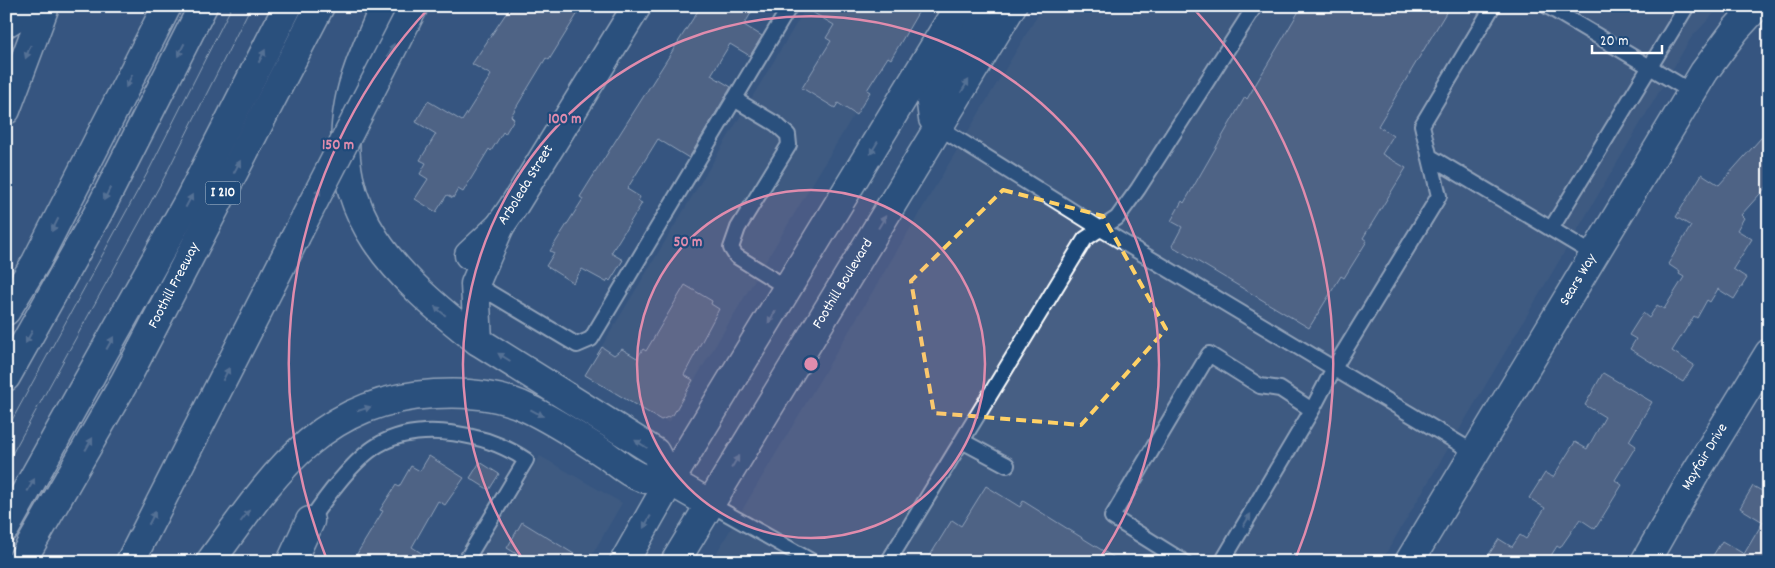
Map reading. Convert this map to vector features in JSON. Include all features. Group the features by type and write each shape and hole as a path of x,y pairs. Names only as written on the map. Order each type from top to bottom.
{"main road":[{"path":"6,23 34,6"},
{"path":"6,110 45,6"},
{"path":"6,311 36,262 168,6"},
{"path":"6,377 98,213 203,6"},
{"path":"6,527 189,200 288,6"},
{"name":"Foothill Freeway","path":"20,562 125,380 320,6"},
{"path":"384,6 349,102 346,143 348,177 366,224 377,244 403,277 438,310 478,341 654,452 670,482"},
{"path":"130,562 414,6"},
{"name":"Arboleda Street","path":"469,255 500,226 637,6"},
{"path":"624,562 670,482 789,289 959,6"},
{"path":"940,128 933,119 930,103 940,81 972,27 979,6"},
{"name":"Foothill Boulevard","path":"675,562 940,128 1012,6"},
{"name":"Sears Way","path":"1409,562 1692,92 1736,30 1756,6"},
{"path":"478,341 476,284 500,226"},
{"name":"Mayfair Drive","path":"1645,562 1696,472 1769,353"},
{"path":"210,562 282,468 323,430 350,414 419,395 457,392 497,397 526,408 566,429 640,478 670,482 710,504"},
{"path":"291,562 310,521"}],"lane":[{"path":"476,284 577,345 591,339 790,6"},
{"path":"888,562 1085,239 1117,218 1138,189 1255,6"},
{"path":"1222,562 1312,410 1334,368 1439,196 1422,125 1493,6"},
{"path":"1547,6 1692,92"},
{"path":"1551,229 1687,6"},
{"path":"734,99 776,124 788,135 789,145 738,228 731,248 736,256 789,289"},
{"path":"940,128 1101,229 1475,453"},
{"path":"1429,156 1593,254"},
{"path":"1184,562 1112,517 1208,354 1260,386 1280,389 1312,410"},
{"path":"310,521 325,498 353,467 378,445 409,434 442,432 478,438 508,448 526,460 464,562"},
{"path":"962,441 1007,465"},
{"path":"710,504 813,562"}],"highlighted area":[{"path":"1003,190 1103,216 1166,329 1081,425 934,413 911,281"}],"shaded area":[{"path":"807,6 919,6 669,423 585,374"},
{"path":"1043,6 1721,6 1691,38 1381,562 711,562"},
{"path":"540,456 622,503 588,562 475,562"}],"building":[{"path":"511,6 567,6 578,13 549,60 546,58 511,116 514,119 505,134 503,132 491,151 489,149 463,192 458,189 453,198 447,195 436,212 415,199 428,179 420,174 426,163 420,160 436,134 416,122 428,101 462,121 491,75 472,64"},
{"path":"701,6 755,6 744,25 762,36 750,56 730,44 711,75 731,87 689,158 658,139 627,189 640,197 638,201 642,203 611,253 623,260 610,281 608,279 606,282 582,269 573,283 546,266 554,253 550,251 583,199 580,197"},
{"path":"802,6 922,6 891,59 888,57 867,90 870,92 856,115 838,103 835,108 802,88 831,41 826,38 834,25"},
{"path":"1302,6 1450,6 1378,126 1393,136 1382,154 1406,168 1363,238 1367,241 1344,278 1341,276 1309,328 1172,246 1182,227 1171,221 1182,201 1184,203 1245,97 1247,99"},
{"path":"1769,129 1769,184 1741,215 1744,218 1737,230 1752,239 1733,269 1747,278 1734,299 1718,289 1710,302 1707,300 1697,318 1694,316 1672,351 1694,365 1683,382 1630,349 1636,339 1629,335 1643,313 1649,318 1657,305 1664,309 1684,277 1668,264 1691,226 1676,217 1702,174 1719,185"},
{"path":"685,285 712,301 711,304 719,309 684,375 693,380 673,415 661,420 585,375 602,347 614,355 622,349 637,358 643,349 646,351"},
{"path":"1603,373 1652,402 1629,441 1636,446 1615,480 1622,485 1595,529 1580,519 1560,548 1557,546 1547,562 1484,562 1499,539 1512,547 1520,535 1526,539 1545,508 1529,498 1545,473 1553,477 1575,442 1587,449 1605,417 1585,405"},
{"path":"429,456 464,478 445,505 438,501 412,547 435,562 352,562 383,511 380,510 396,485 399,487 411,466 420,471"},
{"path":"480,462 499,474 489,490 470,478"},
{"path":"986,486 1020,507 1023,501 1121,562 926,562 952,520 961,526"},
{"path":"1753,486 1769,495 1769,562 1709,562 1722,541 1744,554 1763,522 1740,508"},
{"path":"522,522 587,562 530,562 507,548"}],"tram line":[{"path":"6,431 149,170 232,6"},
{"path":"6,465 164,178 251,6"}]}
